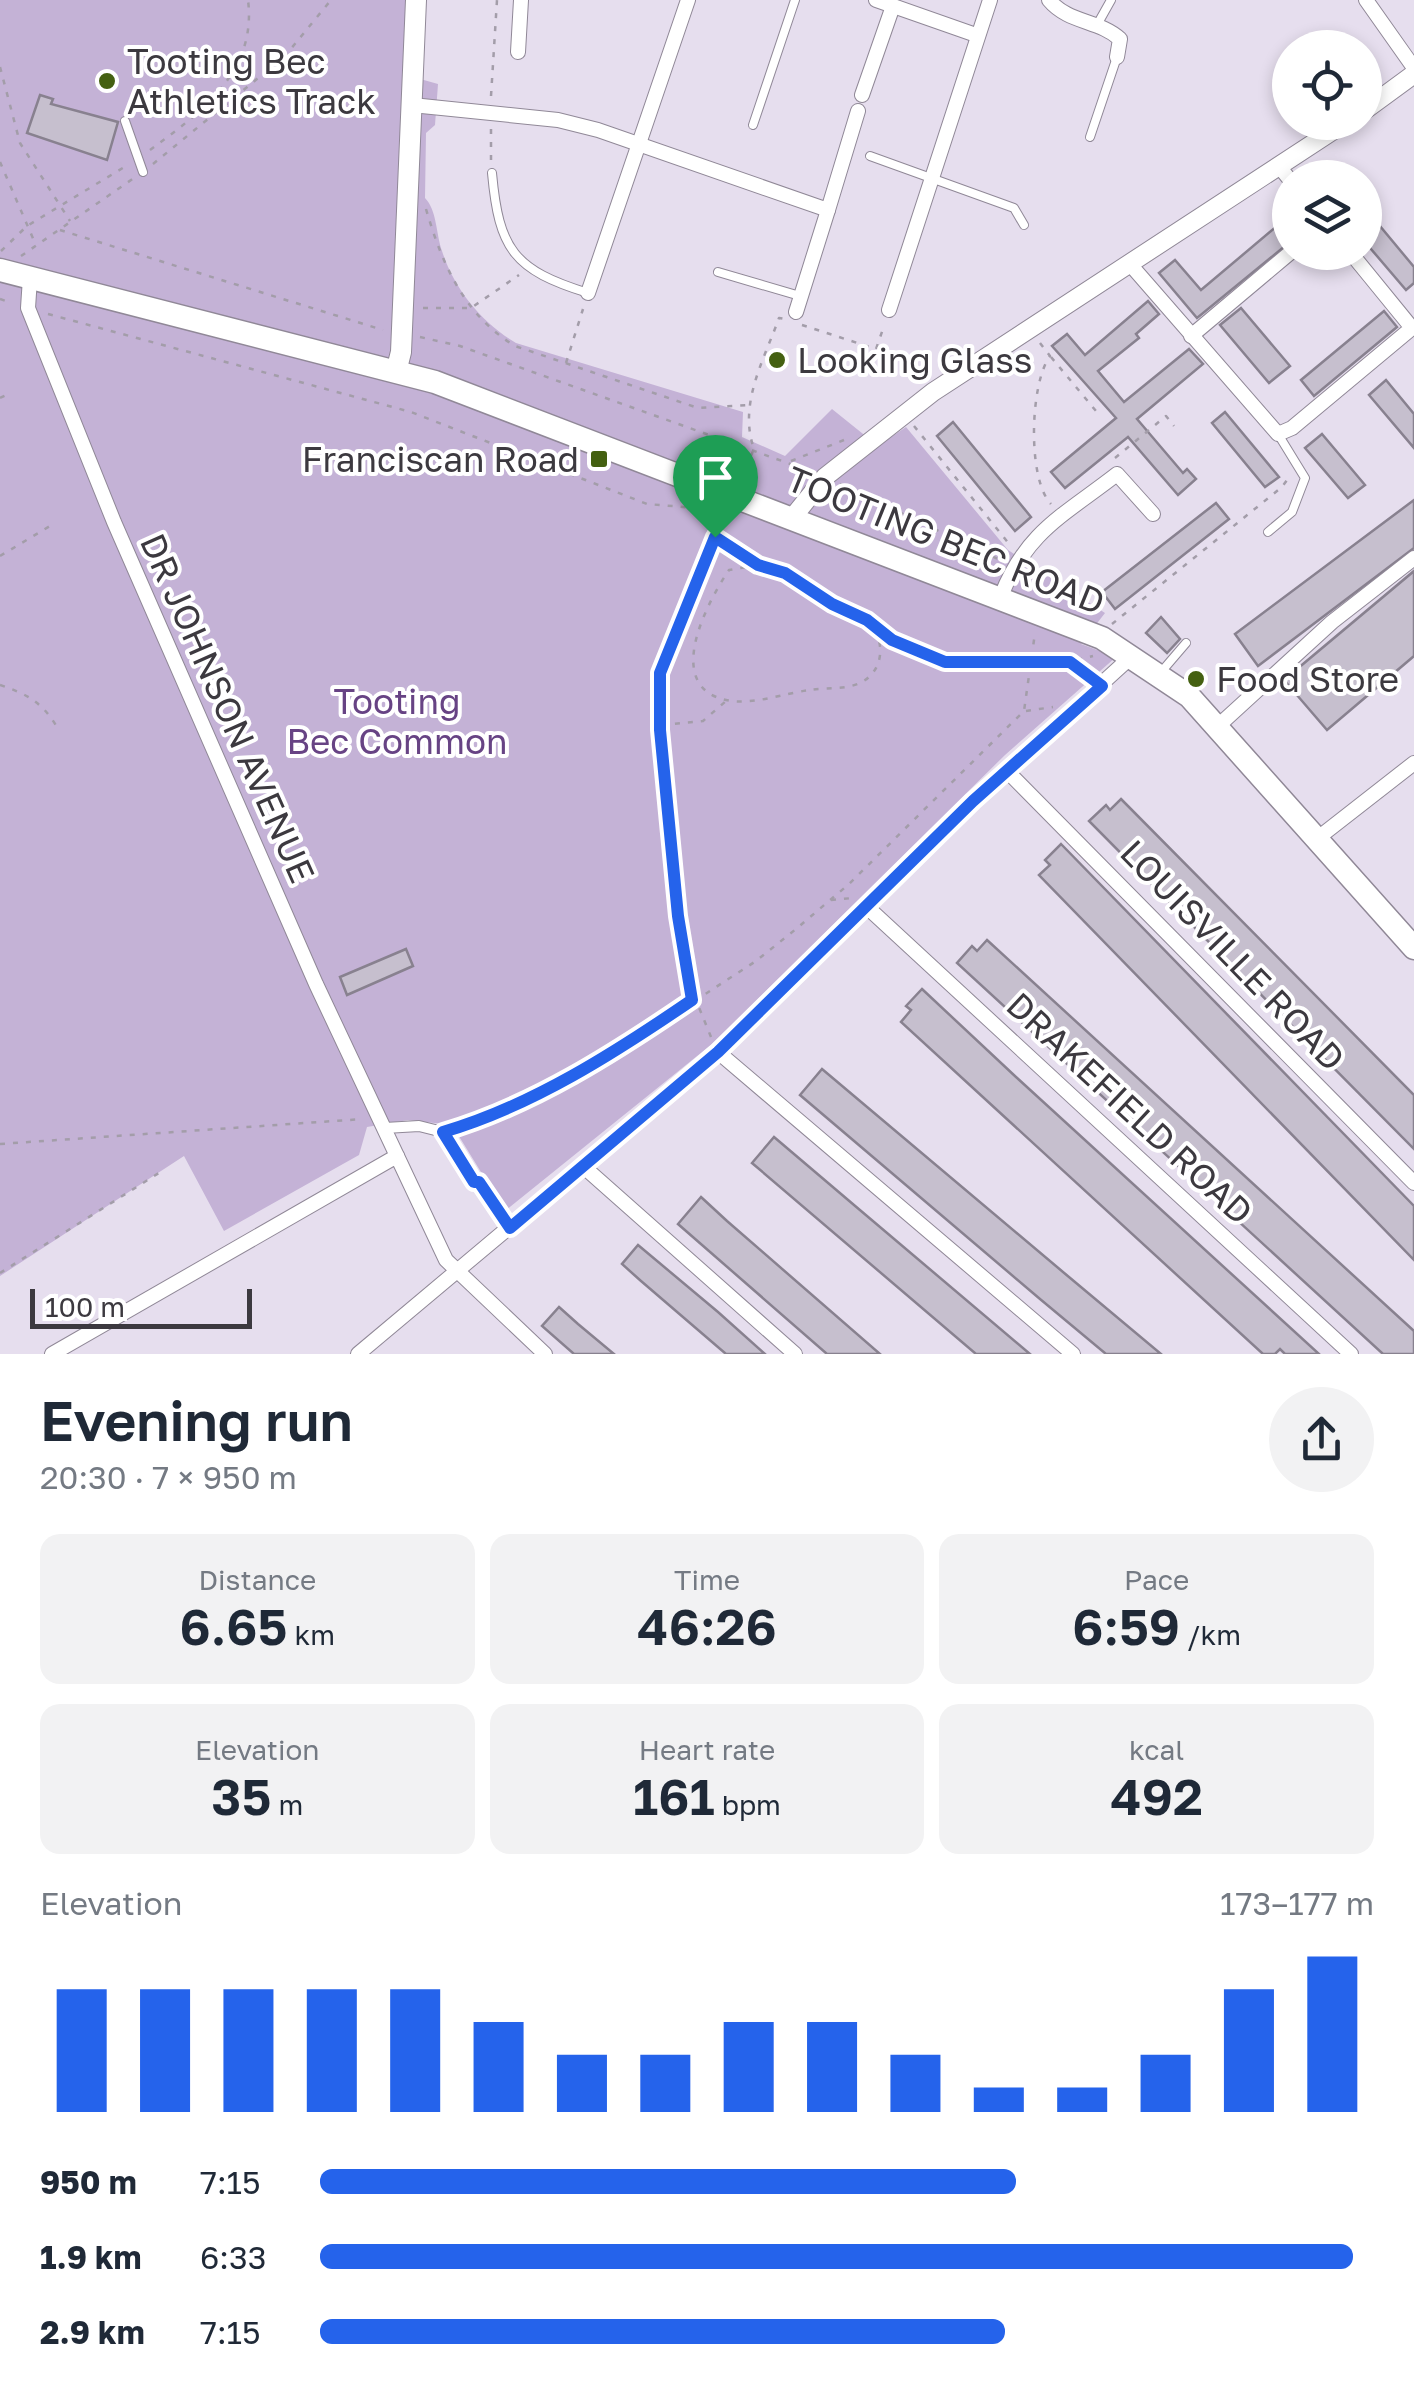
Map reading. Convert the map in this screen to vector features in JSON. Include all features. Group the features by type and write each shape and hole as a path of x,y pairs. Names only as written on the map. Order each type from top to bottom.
{"highway":[{"name":"TOOTING BEC ROAD","path":"0,256 30,278 396,372 534,418 1102,638 1189,696 1414,948"}],"main road":[{"path":"396,372 401,335 416,0"}],"street":[{"path":"518,52 521,0"},
{"path":"588,293 688,0"},
{"path":"876,0 976,34"},
{"path":"889,310 990,0"},
{"path":"1048,0 1062,13 1097,25 1120,40 1117,58"},
{"path":"1366,0 1412,77 1382,98"},
{"path":"862,95 893,6"},
{"path":"412,105 558,120 828,210"},
{"path":"796,312 858,112"},
{"path":"1300,160 1324,140"},
{"path":"793,517 808,492 904,414 1129,263 1272,180"},
{"path":"1129,263 1278,434 1292,428 1412,328 1365,270"},
{"path":"1191,336 1272,267"},
{"name":"DR JOHNSON AVENUE","path":"30,278 28,308 114,522 316,984 440,1250 456,1273 545,1354"},
{"path":"1001,596 1013,560 1117,474 1154,514"},
{"path":"1217,727 1332,622 1414,558"},
{"path":"358,1354 718,1052 862,902 1132,656"},
{"path":"1318,838 1414,763"},
{"name":"LOUISVILLE ROAD","path":"1007,771 1414,1183"},
{"name":"DRAKEFIELD ROAD","path":"862,902 1351,1354"},
{"path":"718,1052 1073,1354"},
{"path":"382,1122 443,1132"},
{"path":"52,1354 397,1156"},
{"path":"584,1168 796,1354"}],"lane":[{"path":"754,125 795,0"},
{"path":"1097,25 1111,0"},
{"path":"1090,137 1117,58"},
{"path":"124,121 143,172"},
{"path":"870,156 1014,208 1024,225"},
{"path":"492,173 496,219 528,270 588,293"},
{"path":"718,272 802,296"},
{"path":"1268,532 1292,512 1305,478 1278,434"},
{"path":"1159,674 1186,643"},
{"path":"443,1132 474,1182"}],"path":[{"path":"0,256 27,226 137,159 202,112 241,63 251,21 248,0"},
{"path":"0,256 22,256 143,172 285,56 331,0"},
{"path":"492,173 497,0"},
{"path":"0,66 20,143 71,222"},
{"path":"0,162 36,246"},
{"path":"423,200 437,248 471,308 490,331 515,346 698,408 749,405"},
{"path":"60,230 401,335 460,346 816,473"},
{"path":"421,308 471,308 528,270"},
{"path":"566,364 588,293"},
{"path":"28,308 411,412 647,504 696,508 715,537 758,565"},
{"path":"739,480 751,447 749,405 779,318 876,349 889,310"},
{"path":"1028,328 1096,411"},
{"path":"1050,356 1039,372 1036,464 1044,497 1063,516"},
{"path":"0,398 10,393"},
{"path":"904,414 1013,560"},
{"path":"1117,474 1115,457 1166,416 1174,426"},
{"path":"788,462 849,439 864,444"},
{"path":"712,470 751,447"},
{"path":"1112,625 1282,487 1296,466"},
{"path":"834,481 1013,560"},
{"path":"0,556 55,523"},
{"path":"715,537 660,673 660,726 678,916 692,1000 718,1052"},
{"path":"873,626 880,644 878,664 857,686 727,700 708,693 697,680 698,633 711,595 730,570 758,565 772,567 873,626 945,662 1070,662 1095,655"},
{"path":"1024,711 1036,624"},
{"path":"1070,662 1102,686"},
{"path":"0,686 26,694 46,707 57,727"},
{"path":"660,726 704,720 727,700"},
{"path":"443,1132 471,1124 613,1054 756,961 830,900 1024,711 1079,704"},
{"path":"830,900 862,902"},
{"path":"0,1144 382,1122"},
{"path":"0,1272 162,1171"},
{"path":"474,1182 479,1182 510,1228"}],"green space":[{"name":"Tooting Bec Common","path":"0,0 410,0 406,75 438,84 435,125 426,133 425,198 454,279 492,326 516,343 743,412 742,437 785,456 832,409 878,446 906,427 1008,550 1105,613 1081,644 1116,657 1005,755 712,1044 505,1211 452,1125 408,1120 367,1127 359,1155 224,1231 184,1156 0,1276"}],"building":[{"path":"40,95 53,99 51,104 118,122 107,160 27,133"},
{"path":"1382,228 1414,267 1414,283 1406,290 1382,262"},
{"path":"1272,230 1272,257 1197,318 1159,273 1175,260 1201,290"},
{"path":"1148,301 1159,314 1136,334 1139,338 1098,371 1124,402 1189,349 1203,364 1137,419 1183,473 1187,469 1196,479 1178,495 1128,437 1065,488 1051,472 1116,418 1052,346 1067,334 1085,355"},
{"path":"1241,308 1290,366 1269,383 1220,325"},
{"path":"1384,311 1397,327 1314,396 1301,380"},
{"path":"1386,380 1414,414 1414,448 1369,395"},
{"path":"1225,412 1279,477 1265,487 1212,423"},
{"path":"953,422 1031,517 1015,531 937,436"},
{"path":"1322,434 1365,485 1348,498 1305,448"},
{"path":"1414,500 1414,548 1258,666 1235,634"},
{"path":"1216,503 1229,519 1115,609 1102,592"},
{"path":"1414,571 1414,656 1327,730 1284,680"},
{"path":"1161,617 1180,639 1167,653 1146,633"},
{"path":"1121,799 1414,1095 1414,1149 1089,821 1106,805 1110,810"},
{"path":"1061,844 1414,1206 1414,1260 1039,875 1050,865 1045,860"},
{"path":"987,940 1414,1331 1414,1354 1383,1354 957,963 972,946 977,951"},
{"path":"406,949 413,966 347,995 340,977"},
{"path":"922,989 1319,1354 1285,1354 1280,1349 1275,1354 1263,1354 901,1022 911,1010 906,1006"},
{"path":"822,1069 1161,1354 1106,1354 1040,1299 800,1095"},
{"path":"774,1137 1030,1354 976,1354 752,1163"},
{"path":"701,1197 880,1354 827,1354 678,1224"},
{"path":"638,1245 765,1354 726,1354 622,1264"},
{"path":"559,1307 614,1354 574,1354 542,1326"}],"place":[{"name":"Tooting Bec Athletics Track","path":"107,81"},
{"name":"Looking Glass","path":"777,360"},
{"name":"Franciscan Road","path":"599,459"},
{"name":"Food Store","path":"1196,679"}],"route":[{"path":"715,537 758,565 785,573 832,604 867,620 892,640 945,662 1070,662 1102,686 973,801 718,1052 510,1228 479,1182 474,1182 443,1132 471,1124 613,1054 692,1000 684,974 678,916 660,730 660,673 715,537"}]}
